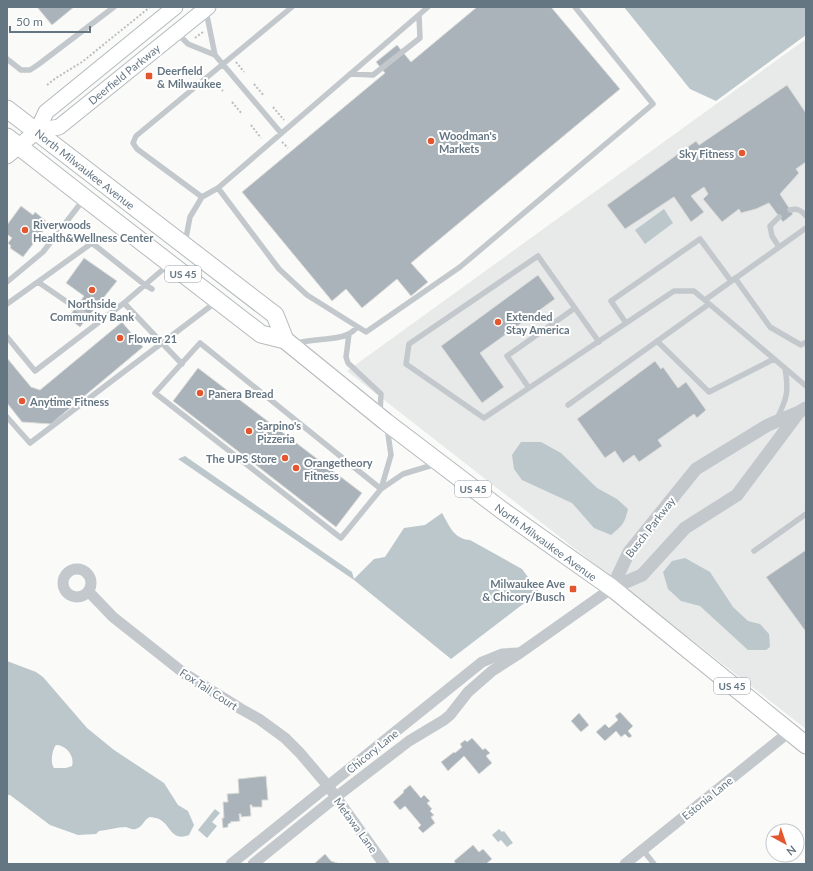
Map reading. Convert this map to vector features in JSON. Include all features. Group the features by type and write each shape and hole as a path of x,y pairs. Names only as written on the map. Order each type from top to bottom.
{"main road":[{"name":"Deerfield Parkway","path":"37,131 46,112 175,7"},
{"name":"Deerfield Parkway","path":"11,146 37,131 59,126 207,8"},
{"name":"North Milwaukee Avenue","path":"7,108 275,315 288,343"},
{"name":"North Milwaukee Avenue","path":"11,146 85,198 261,334 288,343 507,515 612,588 788,732 806,745"}],"street":[{"name":"Busch Parkway","path":"612,588 629,552 696,469 768,425 802,410"},
{"name":"Busch Parkway","path":"612,588 642,575 685,528 738,495 802,410"},
{"name":"Chicory Lane","path":"253,864 336,797 409,741 444,720 450,715 468,692 492,671 612,588"},
{"name":"Fox Tail Court","path":"89,592 113,617 173,665 259,719 285,738 328,786"},
{"name":"Chicory Lane","path":"231,864 482,662 502,654 520,653"},
{"path":"445,692 456,706"},
{"name":"Estonia Lane","path":"625,864 788,732"},
{"name":"Metawa Lane","path":"328,786 384,864"}],"lane":[{"path":"7,59 21,70 30,70 114,7"},
{"path":"202,197 137,149 133,143 136,136 292,7"},
{"path":"218,188 279,270 307,295 366,332 460,267 653,104 575,7"},
{"path":"207,8 216,55 281,133"},
{"path":"184,245 190,217 202,197 218,188 419,15 425,8"},
{"path":"350,74 373,75 420,38 419,15"},
{"path":"176,32 188,44 216,55"},
{"path":"7,282 43,252 85,198"},
{"path":"790,210 796,208 806,216"},
{"path":"779,217 770,226 772,236 779,247"},
{"path":"568,405 657,341 733,280 806,228"},
{"path":"626,323 611,301 700,239 770,327 801,345 806,342"},
{"path":"7,304 92,243 152,289"},
{"path":"599,342 538,256 409,344 406,364 484,418 599,342 674,291 694,291 806,386"},
{"path":"7,337 35,371 124,303 170,264"},
{"path":"38,282 98,323"},
{"path":"7,417 30,443 218,301"},
{"path":"124,303 182,364"},
{"path":"529,388 507,356 575,308"},
{"path":"288,343 321,340 349,334 357,327"},
{"path":"349,334 346,357 348,363 381,394 383,419 391,455 381,489"},
{"path":"657,341 709,392 774,359"},
{"path":"381,489 200,343 154,394 341,538 381,489 404,474 439,463"},
{"path":"776,422 786,401 788,384 784,368"},
{"path":"754,550 806,514"},
{"path":"643,850 654,864"}],"path":[{"path":"47,85 82,62 150,7"},
{"path":"191,41 203,32"},
{"path":"232,57 244,72"},
{"path":"210,75 223,91"},
{"path":"254,84 264,96"},
{"path":"232,102 242,114"},
{"path":"273,107 284,120"},
{"path":"251,125 262,138"},
{"path":"280,140 288,148"}],"shaded area":[{"path":"624,7 806,7 806,35 716,101 690,89"},
{"path":"806,39 806,729 347,371"},
{"path":"664,209 673,223 645,244 635,230"},
{"path":"521,442 541,442 561,453 597,488 617,499 628,509 626,518 620,527 611,535 594,528 572,503 522,480 514,469 512,455"},
{"path":"185,456 352,572 354,579 374,559 385,557 404,528 425,525 442,513 456,535 470,540 522,569 539,592 451,659 354,580 178,459"},
{"path":"685,558 710,572 733,607 748,621 760,624 769,634 770,647 766,650 748,650 700,606 681,601 668,589 663,572 672,561"},
{"path":"7,661 36,672 43,677 87,728 114,750 164,783 178,805 188,811 194,825 189,835 183,837 175,835 163,822 150,817 136,829 119,827 99,831 96,834 78,835 50,825 10,795 7,795","holes":["56,745 60,745 71,755 73,762 72,766 66,768 54,768 52,763 53,753"]},
{"path":"215,809 220,813 212,822 217,826 207,838 198,830"},
{"path":"499,829 502,832 504,831 513,843 507,847 501,840 498,842 492,835"}],"building":[{"path":"37,7 74,7 52,25"},
{"name":"Woodman's Markets","path":"477,7 551,7 620,89 411,263 428,282 411,296 397,279 362,308 346,289 332,301 242,192 385,73 376,62 397,45 411,62"},
{"name":"Sky Fitness","path":"787,85 806,113 806,162 796,169 799,173 780,194 793,214 783,222 769,203 756,209 741,213 739,209 722,222 703,199 708,194 704,187 691,196 704,212 691,222 674,197 625,229 607,205 696,141 699,145"},
{"name":"Riverwoods Health&Wellness Center","path":"21,206 33,215 35,212 46,221 44,224 47,226 23,257 10,248 11,246 8,243 12,238 7,234 7,225"},
{"name":"Northside Community Bank","path":"84,258 117,281 80,327 68,318 84,296 66,283"},
{"name":"Extended Stay America","path":"538,275 555,299 480,353 504,387 482,403 441,346"},
{"path":"122,322 143,347 51,424 22,422 7,403 7,358 31,387 40,390"},
{"path":"655,361 661,369 663,367 678,388 686,382 706,410 697,418 694,414 658,440 662,446 639,462 634,455 623,463 615,451 605,458 577,419"},
{"path":"198,368 362,493 336,527 173,401"},
{"path":"806,550 806,632 766,577"},
{"path":"620,712 633,726 628,731 632,736 629,738 625,734 621,737 616,731 605,741 596,732 605,724 609,728 618,720 615,716"},
{"path":"579,713 589,725 581,732 571,721"},
{"path":"472,738 483,750 485,748 490,753 486,756 492,763 479,774 464,756 448,771 441,762 462,747 460,744 465,740 467,742"},
{"path":"266,776 268,800 262,800 262,807 252,807 252,805 250,805 251,816 241,817 241,814 239,814 240,821 230,822 231,823 228,824 228,827 223,828 223,802 228,802 227,794 239,793 238,779"},
{"path":"410,785 421,798 424,795 430,801 427,803 432,809 430,811 434,815 431,817 435,823 423,833 418,828 421,825 405,806 400,810 393,802"},
{"path":"473,845 479,852 483,849 492,859 486,864 456,864 454,861"},
{"path":"325,854 331,861 340,864 315,864"}],"place":[{"name":"Deerfield & Milwaukee","path":"149,76"},
{"name":"Woodman's Markets","path":"431,141"},
{"name":"Sky Fitness","path":"742,153"},
{"name":"Riverwoods Health&Wellness Center","path":"25,230"},
{"name":"Northside Community Bank","path":"92,290"},
{"name":"Extended Stay America","path":"498,322"},
{"name":"Flower 21","path":"120,338"},
{"name":"Panera Bread","path":"200,393"},
{"name":"Anytime Fitness","path":"22,401"},
{"name":"Sarpino's Pizzeria","path":"249,431"},
{"name":"The UPS Store","path":"285,458"},
{"name":"Orangetheory Fitness","path":"296,468"},
{"name":"Milwaukee Ave & Chicory/Busch","path":"573,589"}]}
